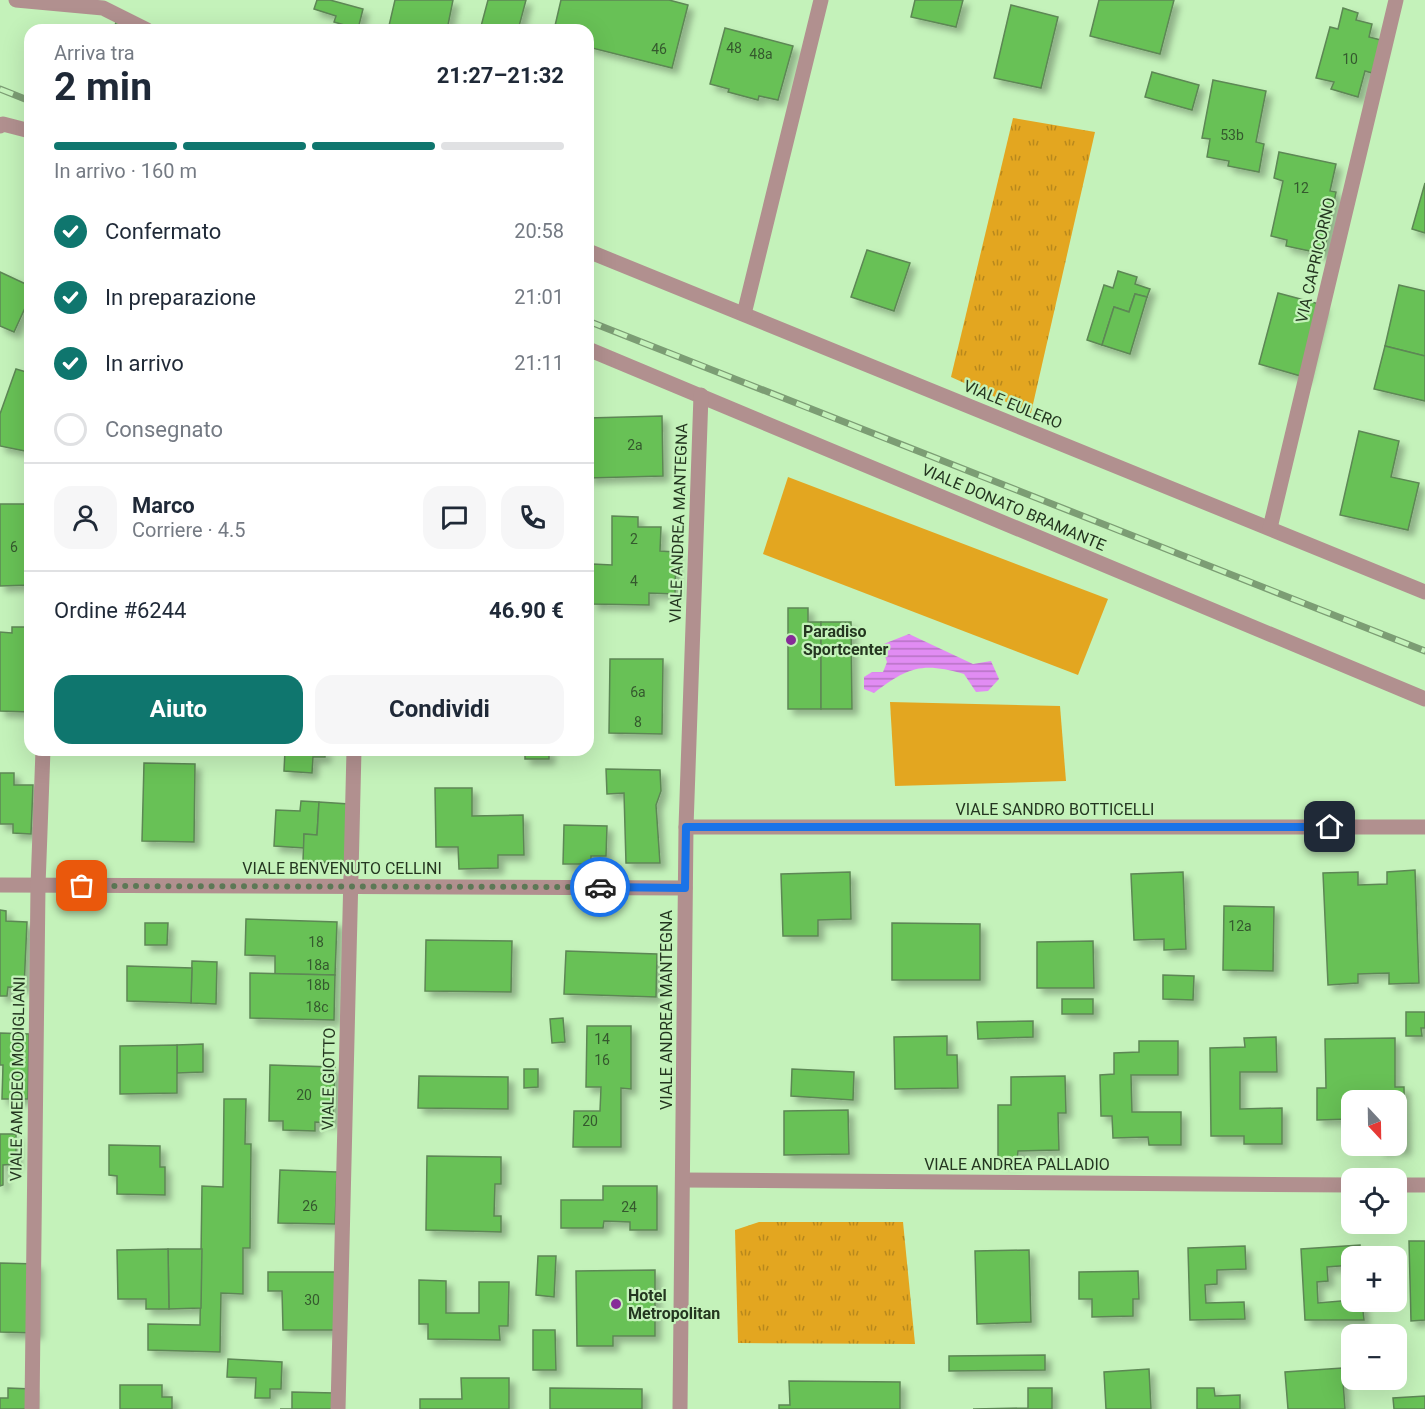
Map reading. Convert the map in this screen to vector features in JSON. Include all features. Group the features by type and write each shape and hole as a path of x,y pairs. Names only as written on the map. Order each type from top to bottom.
{"street":[{"path":"16,0 103,8 135,24"},
{"path":"744,314 821,0"},
{"name":"VIA CAPRICORNO","path":"1270,528 1396,0"},
{"path":"0,126 3,124 24,129"},
{"name":"VIALE EULERO","path":"594,253 1425,592"},
{"name":"VIALE DONATO BRAMANTE","path":"594,351 1425,699"},
{"name":"VIALE ANDREA MANTEGNA","path":"680,1409 686,827 701,395"},
{"name":"VIALE AMEDEO MODIGLIANI","path":"32,1409 38,886 43,756"},
{"name":"VIALE GIOTTO","path":"338,1409 354,756"},
{"name":"VIALE SANDRO BOTTICELLI","path":"686,827 1425,827"},
{"name":"VIALE BENVENUTO CELLINI","path":"0,885 685,888"},
{"name":"VIALE ANDREA PALLADIO","path":"682,1180 1341,1185"},
{"path":"1407,1185 1425,1185"}],"green space":[{"path":"1013,118 1095,132 1031,413 951,377"},
{"path":"788,477 1108,599 1078,675 763,554"},
{"path":"890,702 1060,706 1066,781 895,786"},
{"path":"759,1222 903,1222 915,1344 738,1343 735,1230"}],"shaded area":[{"path":"909,634 973,664 991,661 999,679 988,691 976,692 964,674 926,668 906,672 874,693 864,689 864,677 872,672 883,672 887,662 881,645"}],"building":[{"path":"317,0 330,0 363,9 359,24 341,24 334,22 336,16 314,9"},
{"path":"395,0 453,0 448,24 389,24"},
{"path":"488,0 526,0 520,24 482,24"},
{"path":"561,0 669,0 688,5 672,68 594,48 594,24 555,24"},
{"path":"915,0 963,0 956,27 911,17"},
{"path":"1099,0 1174,0 1160,54 1090,36"},
{"path":"1011,5 1058,17 1041,88 994,78"},
{"path":"1343,8 1358,13 1356,20 1372,24 1369,37 1381,40 1372,73 1365,71 1358,97 1331,89 1334,82 1316,78 1330,27 1338,29"},
{"path":"725,28 793,46 778,100 759,96 758,100 728,92 729,89 710,84"},
{"path":"1152,72 1199,85 1192,110 1145,97"},
{"path":"1213,80 1266,91 1256,142 1264,144 1259,172 1228,166 1229,161 1207,157 1210,139 1202,138"},
{"path":"1279,152 1336,164 1330,191 1336,192 1324,254 1286,246 1287,240 1271,236 1283,181 1274,178"},
{"path":"1425,183 1425,233 1412,229"},
{"path":"867,250 910,263 894,311 851,297"},
{"path":"1118,271 1137,277 1135,284 1150,289 1147,297 1135,294 1129,312 1114,307 1102,345 1087,340 1104,285 1113,288"},
{"path":"0,272 24,283 24,310 14,332 0,326"},
{"path":"1399,285 1425,291 1425,356 1385,346"},
{"path":"1278,293 1323,305 1304,377 1259,364"},
{"path":"1135,294 1147,297 1130,354 1102,345 1114,307 1129,312"},
{"path":"1385,346 1425,356 1425,401 1374,389"},
{"path":"16,369 24,371 24,451 0,446 0,414"},
{"path":"662,416 663,476 594,478 594,418"},
{"path":"1359,431 1399,441 1391,477 1419,483 1408,530 1340,515"},
{"path":"0,504 24,504 24,585 0,586"},
{"path":"612,516 638,517 638,527 661,527 660,551 676,552 675,594 649,593 649,605 594,604 594,564 612,565"},
{"path":"788,608 808,608 808,622 821,622 821,709 788,709"},
{"path":"821,622 851,622 852,709 821,709"},
{"path":"12,627 24,627 24,712 0,711 0,632 12,633"},
{"path":"610,659 663,659 662,734 609,733"},
{"path":"285,756 325,756 313,757 312,773 284,771"},
{"path":"525,756 549,756 549,759 525,759"},
{"path":"144,763 195,764 194,842 142,841"},
{"path":"606,769 660,770 661,791 656,805 660,863 626,863 624,793 607,794"},
{"path":"0,773 14,773 14,785 33,785 31,834 13,833 13,824 0,824"},
{"path":"435,788 472,788 472,816 523,815 524,855 498,855 498,868 459,869 458,847 436,847"},
{"path":"301,801 319,802 317,835 304,834 304,848 274,846 276,810 300,811"},
{"path":"319,802 349,804 346,863 303,861 304,834 317,835"},
{"path":"564,825 607,826 606,856 591,856 591,864 563,864"},
{"path":"1415,870 1419,983 1389,984 1389,973 1358,974 1358,983 1328,985 1323,873 1358,872 1358,885 1387,884 1387,872"},
{"path":"850,872 851,919 818,920 818,936 783,936 781,874"},
{"path":"1183,872 1186,949 1164,950 1164,939 1134,940 1131,874"},
{"path":"1224,906 1274,907 1273,971 1223,970"},
{"path":"0,910 6,911 6,921 27,922 24,988 8,987 7,996 0,996"},
{"path":"246,919 337,922 335,975 275,974 275,956 245,955"},
{"path":"145,923 168,923 167,945 145,945"},
{"path":"892,923 980,924 980,980 892,980"},
{"path":"426,940 512,941 511,992 425,991"},
{"path":"1093,941 1094,988 1037,988 1037,942"},
{"path":"566,951 657,954 656,997 564,994"},
{"path":"192,961 217,962 216,1004 191,1003"},
{"path":"127,966 192,968 191,1003 127,1001"},
{"path":"250,973 335,975 334,1020 250,1018"},
{"path":"1163,975 1194,976 1193,1000 1163,999"},
{"path":"1062,999 1093,999 1093,1014 1062,1014"},
{"path":"1406,1012 1425,1012 1425,1028 1421,1028 1422,1036 1406,1036"},
{"path":"563,1018 565,1042 552,1043 550,1019"},
{"path":"1033,1021 1033,1037 978,1039 977,1022"},
{"path":"587,1026 631,1026 631,1089 621,1088 621,1147 573,1147 574,1111 600,1111 601,1087 586,1087"},
{"path":"0,1033 29,1034 28,1099 2,1099 3,1065 0,1065"},
{"path":"947,1036 947,1055 957,1055 958,1088 895,1089 894,1037"},
{"path":"1276,1037 1277,1072 1240,1072 1240,1109 1282,1108 1282,1144 1244,1144 1244,1136 1211,1136 1210,1048 1245,1047 1244,1038"},
{"path":"1395,1038 1395,1087 1404,1087 1404,1090 1341,1090 1341,1119 1317,1120 1317,1088 1326,1088 1325,1039"},
{"path":"1139,1041 1178,1041 1178,1075 1131,1075 1132,1112 1181,1112 1181,1145 1149,1145 1148,1137 1113,1138 1112,1116 1101,1116 1100,1075 1114,1074 1114,1053 1139,1052"},
{"path":"203,1044 203,1072 177,1073 177,1045"},
{"path":"177,1045 177,1093 120,1094 120,1046"},
{"path":"270,1065 335,1067 333,1123 315,1122 315,1131 283,1130 283,1121 269,1121"},
{"path":"524,1069 538,1069 538,1087 524,1088"},
{"path":"792,1069 854,1072 853,1100 791,1096"},
{"path":"419,1076 508,1077 508,1109 418,1108"},
{"path":"1065,1076 1066,1113 1058,1113 1059,1150 1018,1151 1017,1162 998,1162 998,1105 1011,1105 1011,1077"},
{"path":"224,1099 246,1099 245,1144 251,1144 250,1248 243,1248 243,1294 221,1293 220,1352 148,1350 148,1324 200,1325 202,1186 223,1187"},
{"path":"848,1110 849,1154 784,1155 784,1111"},
{"path":"0,1134 16,1134 16,1164 3,1165 3,1185 0,1186"},
{"path":"109,1145 160,1146 160,1167 165,1167 165,1195 117,1194 117,1176 109,1175"},
{"path":"427,1156 501,1157 501,1184 495,1184 494,1216 501,1216 501,1232 426,1230"},
{"path":"280,1170 337,1172 335,1224 278,1223"},
{"path":"603,1186 657,1186 657,1230 630,1230 630,1222 604,1221 603,1228 561,1228 561,1200 603,1200"},
{"path":"1409,1241 1425,1241 1425,1320 1411,1321"},
{"path":"1245,1246 1246,1269 1217,1270 1217,1284 1205,1285 1206,1303 1244,1302 1245,1319 1190,1320 1188,1248"},
{"path":"1341,1246 1341,1266 1327,1267 1328,1281 1317,1282 1318,1303 1341,1301 1341,1312 1363,1312 1364,1320 1305,1320 1301,1249"},
{"path":"168,1249 202,1249 201,1308 169,1309"},
{"path":"168,1249 169,1309 146,1309 146,1299 118,1299 117,1250"},
{"path":"1029,1250 1031,1322 977,1324 975,1251"},
{"path":"538,1256 556,1256 554,1297 536,1295"},
{"path":"0,1263 37,1264 37,1333 0,1332"},
{"name":"Hotel Metropolitan","path":"655,1270 655,1336 613,1336 613,1346 577,1346 576,1271"},
{"path":"1138,1271 1139,1299 1133,1299 1133,1316 1092,1317 1092,1299 1079,1299 1079,1272"},
{"path":"268,1272 335,1272 336,1330 283,1330 282,1291 268,1291"},
{"path":"419,1280 446,1281 446,1313 479,1313 479,1282 509,1282 508,1326 499,1326 500,1340 428,1339 428,1324 419,1324"},
{"path":"533,1330 555,1330 556,1370 533,1370"},
{"path":"1045,1355 1045,1370 949,1371 949,1356"},
{"path":"228,1359 282,1362 281,1389 270,1389 270,1398 255,1398 256,1378 227,1377"},
{"path":"1341,1368 1341,1390 1344,1390 1345,1409 1288,1409 1285,1372"},
{"path":"1149,1369 1151,1409 1106,1409 1104,1372"},
{"path":"461,1378 509,1378 509,1409 420,1409 420,1399 462,1399"},
{"path":"789,1381 900,1382 900,1409 779,1409 779,1405 790,1405"},
{"path":"120,1385 162,1385 162,1397 172,1397 172,1409 120,1409"},
{"path":"8,1388 32,1389 31,1409 0,1409 0,1398 8,1398"},
{"path":"550,1388 642,1389 642,1409 550,1409"},
{"path":"1028,1388 1052,1388 1052,1409 973,1409 1028,1408"},
{"path":"1197,1388 1214,1388 1215,1396 1240,1395 1240,1409 1197,1409"},
{"path":"292,1392 334,1393 334,1409 292,1409"},
{"path":"1425,1396 1425,1409 1394,1409 1393,1398"}],"railway":[{"path":"0,89 24,99"},
{"path":"594,323 1425,651"}],"way so far":[{"path":"82,886 600,887"}],"place":[{"name":"Paradiso Sportcenter","path":"791,640"},
{"name":"Hotel Metropolitan","path":"616,1304"}],"route":[{"path":"600,887 685,888 686,827 1330,827"}]}
